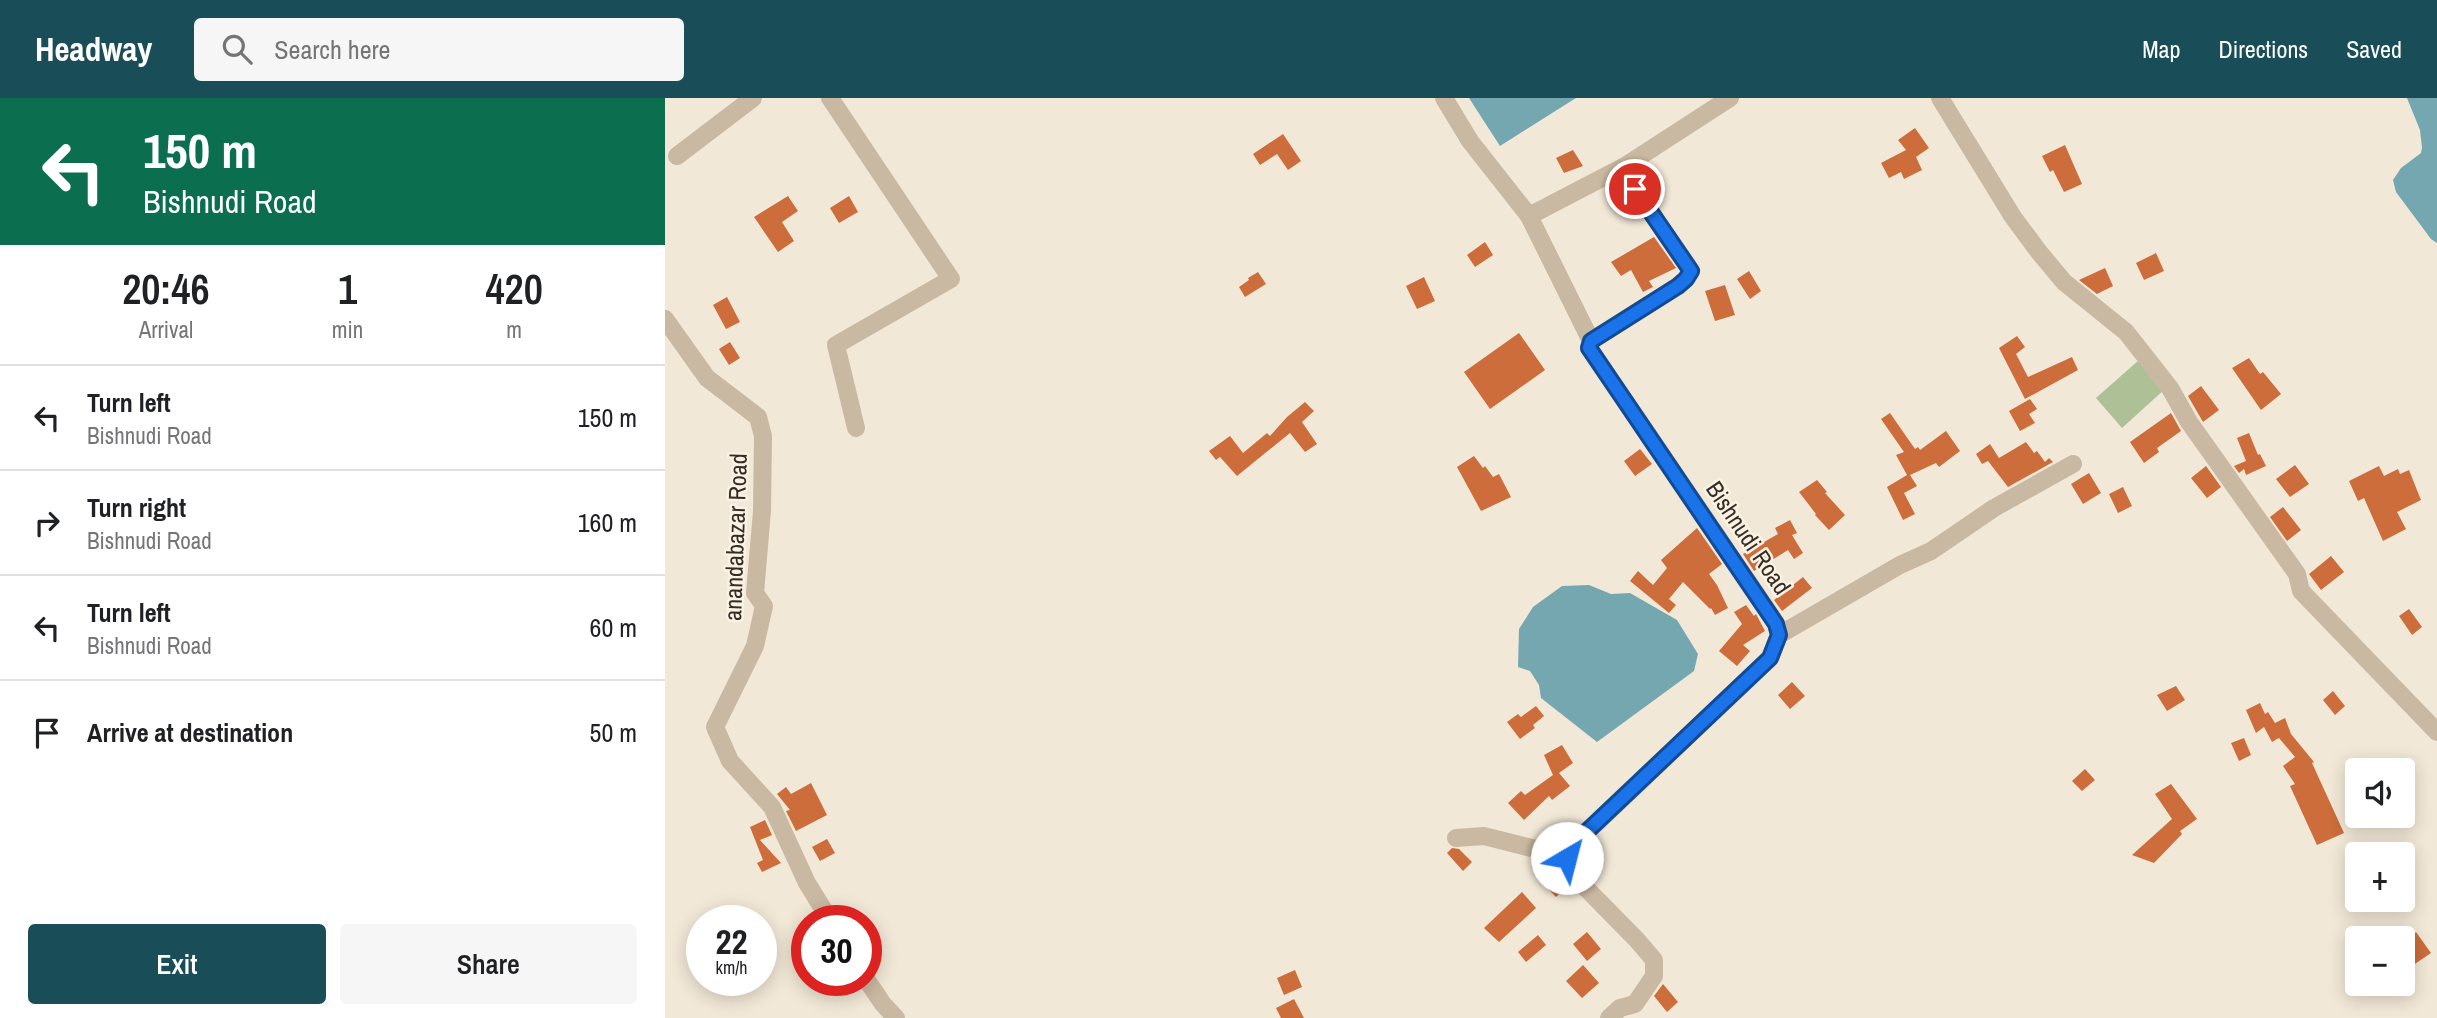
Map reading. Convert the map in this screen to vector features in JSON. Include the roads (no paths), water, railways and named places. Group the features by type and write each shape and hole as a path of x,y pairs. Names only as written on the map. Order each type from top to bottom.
{"street":[{"path":"677,156 753,98"},
{"path":"830,98 951,279 836,345 856,428"},
{"name":"Bishnudi Road","path":"1444,98 1470,141 1529,216 1591,341 1589,348 1593,356 1693,499 1776,624 1779,635 1770,658 1569,849 1567,858"},
{"path":"1529,216 1625,166 1730,98"},
{"path":"1940,98 2013,216 2039,252 2064,282 2126,332 2170,388 2189,422 2297,574 2301,591 2437,732"},
{"path":"1591,341 1678,286 1691,271 1629,184 1625,166"},
{"name":"anandabazar Road","path":"665,319 707,378 758,417 763,436 762,511 755,593 764,606 755,646 715,727 730,761 772,807 807,883 821,905"},
{"path":"1779,635 1900,565 1931,551 1994,508 2073,464"},
{"path":"1456,838 1484,836 1567,858 1572,874 1637,940 1654,960 1654,976 1635,1004 1621,1008 1609,1018"},
{"path":"878,996 896,1018"}],"water":[{"path":"1469,98 1576,98 1500,146"},
{"path":"2407,98 2437,98 2437,243 2431,239 2396,192 2393,180 2401,168 2421,153 2422,148 2420,130"},
{"path":"1589,585 1611,594 1630,593 1677,620 1698,654 1694,671 1597,742 1541,698 1539,685 1530,671 1518,667 1519,629 1533,607 1562,586"}]}
